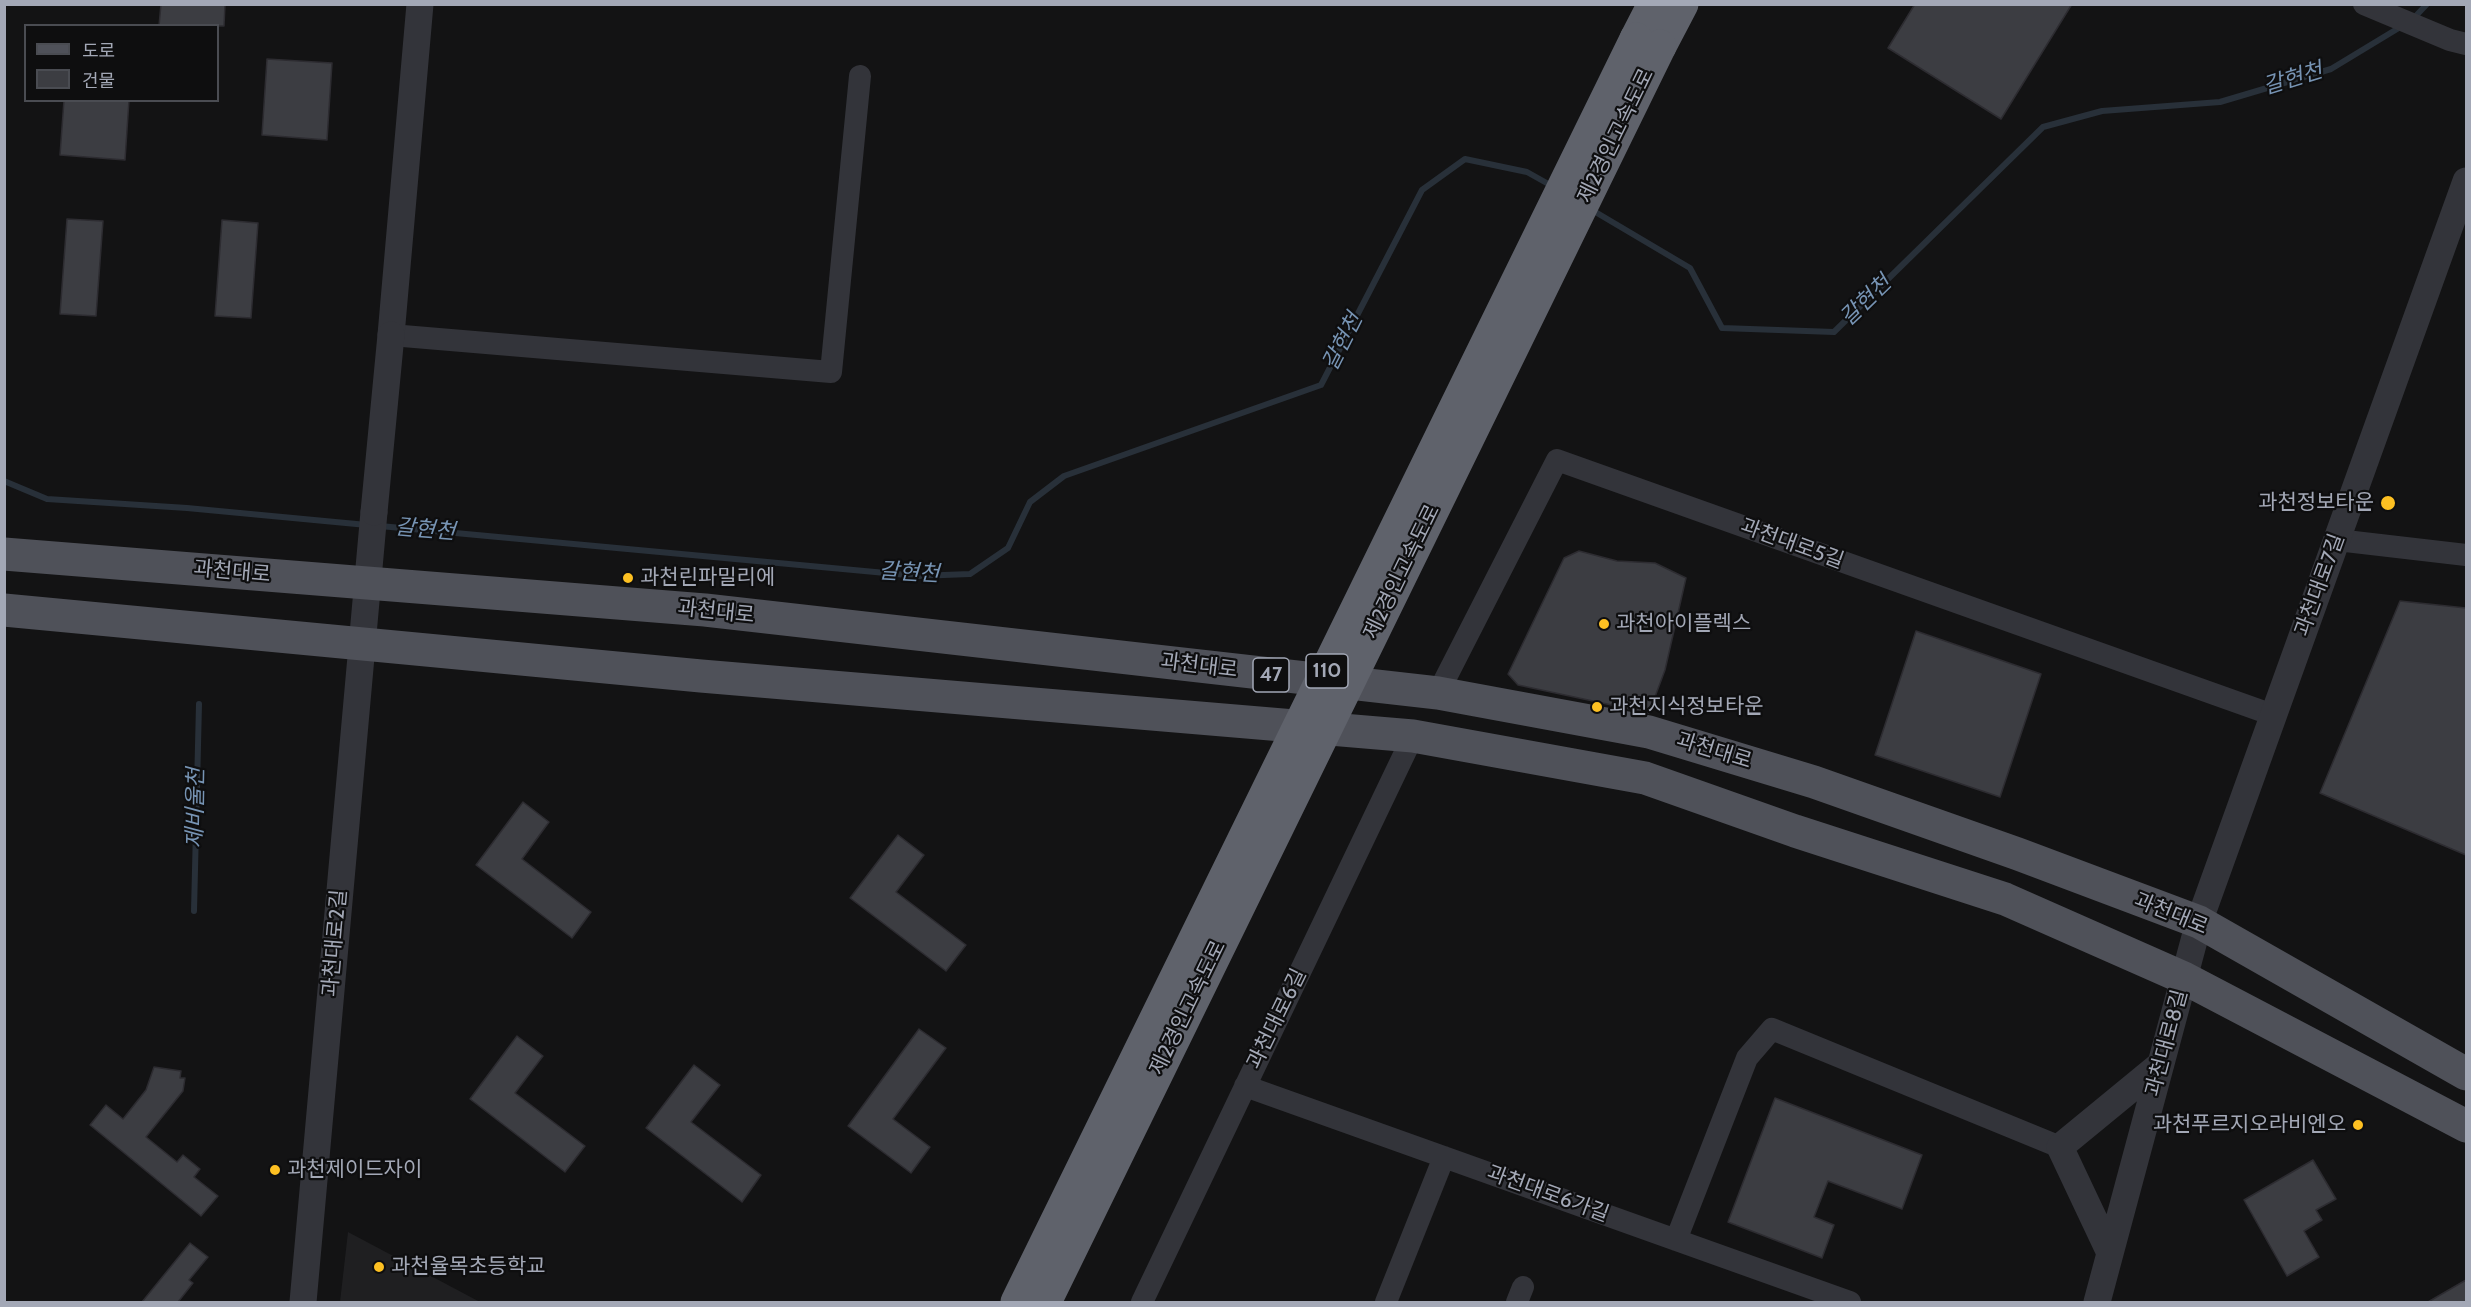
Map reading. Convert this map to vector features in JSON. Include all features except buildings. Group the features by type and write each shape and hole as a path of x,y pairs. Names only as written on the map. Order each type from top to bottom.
{"highway":[{"name":"제2경인고속도로","path":"1045,1302 1648,42 1654,4"},
{"name":"제2경인고속도로","path":"1017,1302 1648,42 1682,4"}],"main road":[{"name":"과천대로","path":"4,554 705,610 1438,693 1649,732 1814,782 2018,854 2199,922 2466,1074"},
{"path":"4,610 701,676 1413,736 1645,778 1795,831 2005,899 2184,978 2466,1126"}],"street":[{"name":"과천대로2길","path":"303,1302 420,4"},
{"path":"2371,8 2458,42"},
{"path":"391,335 831,372 860,76"},
{"name":"과천대로7길","path":"2199,922 2466,181"},
{"name":"과천대로5길","path":"1438,693 1557,460 2273,715"},
{"path":"2337,540 2466,555"},
{"name":"과천대로6길","path":"1142,1302 1413,736"},
{"name":"과천대로8길","path":"2097,1302 2199,922"},
{"path":"1676,1240 1748,1058 1772,1029 2060,1147 2110,1253"},
{"path":"2060,1147 2161,1065"},
{"name":"과천대로6가길","path":"1245,1086 1850,1302"},
{"path":"1386,1302 1444,1157"}],"shaded area":[{"name":"과천율목초등학교","path":"348,1232 480,1302 340,1302"}],"waterway":[{"name":"갈현천","path":"2413,19 2427,4"},
{"name":"갈현천","path":"1592,210 1690,268 1722,328 1834,332 2043,127 2102,111 2220,102 2331,69 2402,26"},
{"name":"갈현천","path":"380,526 918,576 970,574 1008,548 1030,502 1064,476 1321,385 1422,190 1465,159 1527,172 1552,186"},
{"name":"갈현천","path":"4,481 47,499 187,508 367,525"},
{"name":"제비울천","path":"194,911 199,704"}],"place":[{"name":"과천정보타운","path":"2388,503"},
{"name":"과천린파밀리에","path":"628,578"},
{"name":"과천아이플렉스","path":"1604,624"},
{"name":"과천지식정보타운","path":"1597,707"},
{"name":"과천푸르지오라비엔오","path":"2358,1125"},
{"name":"과천제이드자이","path":"275,1170"},
{"name":"과천율목초등학교","path":"379,1267"}]}
